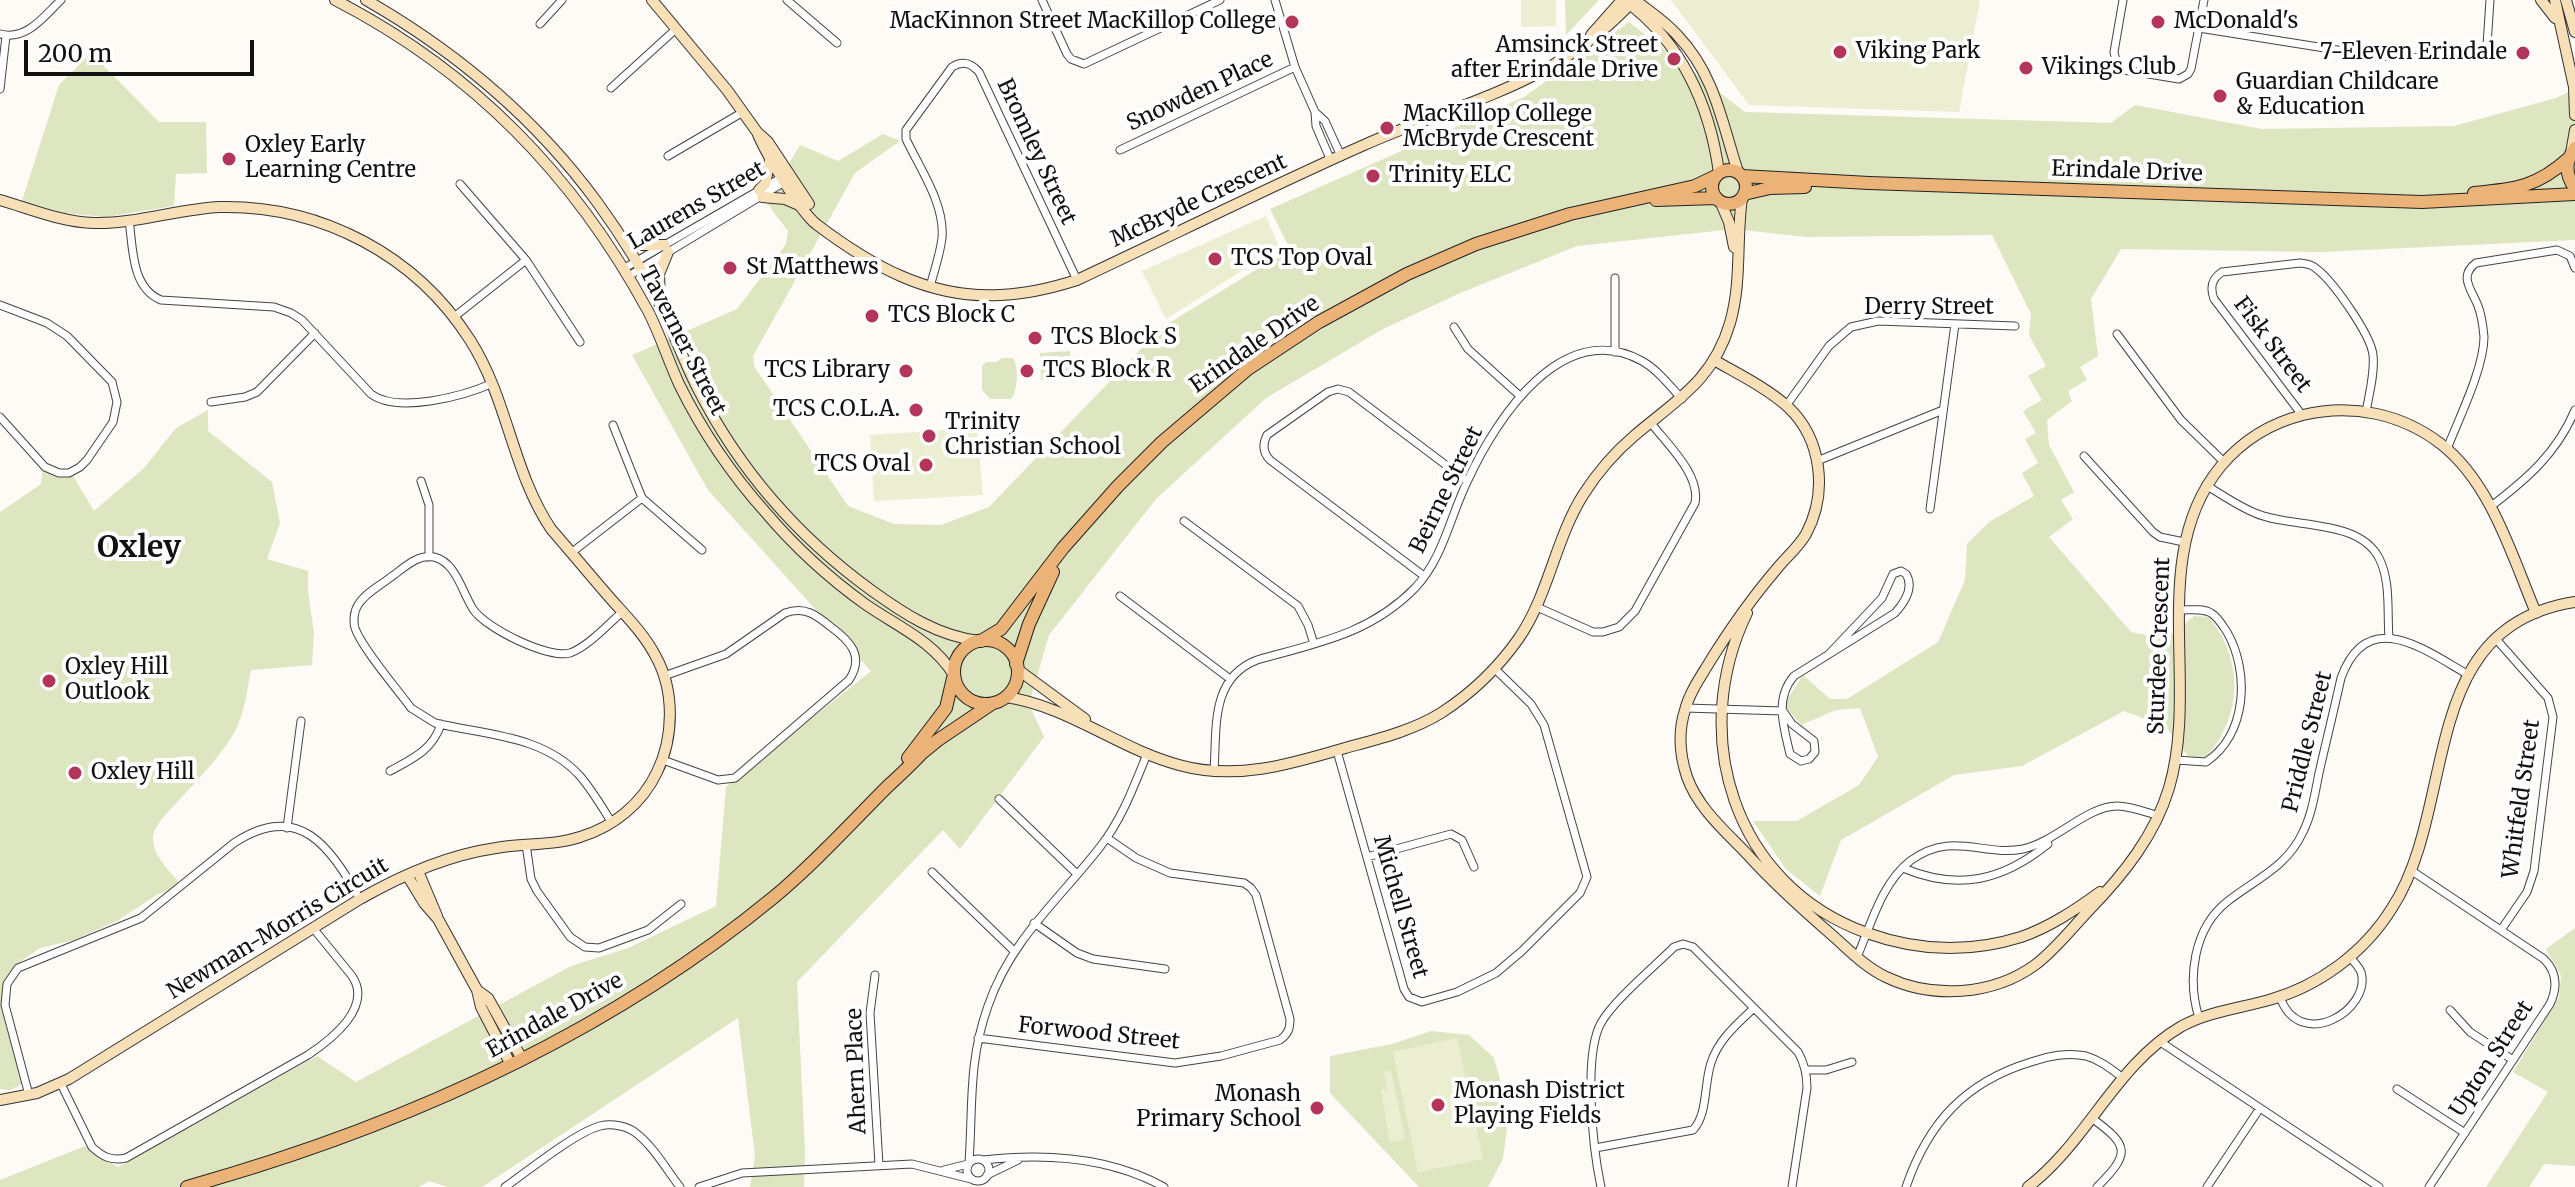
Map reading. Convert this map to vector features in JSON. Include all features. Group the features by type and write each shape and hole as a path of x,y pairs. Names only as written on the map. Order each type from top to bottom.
{"main road":[{"name":"Erindale Drive","path":"2383,201 2482,193 2527,185 2551,174 2572,153"},
{"path":"2572,153 2568,175 2575,188"},
{"name":"Erindale Drive","path":"980,641 1001,629 1063,548 1118,486 1203,405 1248,369 1319,322 1407,274 1476,244 1570,214 1695,186 1728,170 1740,174 1869,183 2383,201 2422,202 2575,194"},
{"path":"1717,174 1712,185 1718,200"},
{"path":"1740,174 1746,184 1743,196"},
{"name":"Erindale Drive","path":"1628,202 1718,200 1734,203 1743,196 1770,188 1869,183"},
{"name":"Erindale Drive","path":"1017,666 1029,624 1047,581 1078,532"},
{"path":"980,641 996,642 1005,647 1017,666 1015,684 1006,697 993,703 982,704 967,698 959,691 954,675 959,654 967,646 980,641"},
{"name":"Erindale Drive","path":"887,787 946,708 954,675"},
{"name":"Erindale Drive","path":"187,1187 380,1121 517,1062 635,995 744,921 827,851 887,787 938,740 993,703"},
{"path":"209,1187 226,1176"}],"street":[{"path":"0,89 3,35 30,30 61,0"},
{"name":"Taverner Street","path":"335,0 405,39 441,65 510,124 576,199 625,273 649,313 674,371 715,446 768,516 798,548 841,585 931,647 954,675"},
{"name":"Taverner Street","path":"366,0 446,51 500,96 568,165 639,265 718,425 751,475 782,512 818,548 874,592 945,634 980,641"},
{"path":"540,24 562,0"},
{"name":"McBryde Crescent","path":"652,0 743,112 769,156 819,223"},
{"path":"787,0 837,43"},
{"path":"1042,0 1067,54 1084,64 1220,0"},
{"path":"1275,0 1295,67 1315,112 1325,121 1336,158"},
{"path":"1647,0 1656,15 1678,36 1710,82 1740,174"},
{"path":"2123,0 2114,52 2117,65 2124,70 2167,77 2184,77 2191,69 2204,0"},
{"path":"2199,28 2375,56 2475,56 2487,45 2490,0"},
{"path":"2541,0 2560,26"},
{"path":"2555,0 2572,62 2575,115"},
{"path":"2566,0 2575,32"},
{"path":"1629,1 1656,15"},
{"path":"1629,1 1678,56 1696,88 1713,133 1717,174"},
{"name":"McBryde Crescent","path":"757,132 768,142 803,206 819,223 867,260 893,274 957,293 997,295 1040,291 1077,280 1423,120 1521,84 1595,38 1617,19 1629,1"},
{"name":"McBryde Crescent","path":"1585,43 1629,1"},
{"path":"1617,19 1631,17 1658,31"},
{"path":"611,88 676,29"},
{"name":"Bromley Street","path":"930,287 941,243 941,222 938,208 906,139 906,130 952,67 961,63 968,63 979,72 1077,280"},
{"name":"Snowden Place","path":"1120,150 1295,67"},
{"path":"668,156 743,112"},
{"path":"2572,153 2575,130"},
{"path":"769,156 767,176 760,194 803,206"},
{"name":"Laurens Street","path":"625,273 786,178"},
{"path":"460,184 526,260 580,342"},
{"path":"1006,697 1034,701 1147,754 1180,766 1214,771 1253,771 1279,767 1405,731 1463,697 1495,669 1518,640 1537,607 1564,534 1583,496 1615,453 1682,399 1714,360 1732,316 1743,196"},
{"name":"Newman-Morris Circuit","path":"0,200 70,220 93,223 219,207 261,209 310,219 362,239 396,260 426,286 454,317 475,348 493,383 531,494 551,529 646,641 664,676 669,707 669,729 663,760 642,797 612,823 577,838 498,847 458,856 412,873 360,899 61,1084 29,1095 0,1100"},
{"path":"1718,200 1729,222 1738,269"},
{"path":"129,220 138,277 152,297 274,307 291,313 315,333 371,394 386,402 457,397 493,383"},
{"path":"623,240 667,249 658,279 661,307"},
{"path":"2447,449 2478,368 2483,346 2483,323 2466,278 2469,268 2476,263 2557,250 2570,256 2575,268"},
{"path":"454,317 526,260"},
{"name":"Fisk Street","path":"2302,415 2214,299 2211,291 2215,276 2222,272 2300,263 2321,272 2371,343 2373,361 2366,412"},
{"path":"1615,278 1615,352 1629,355 1649,366 1682,399"},
{"path":"0,305 47,323 65,334 112,382 117,402 113,422 87,460 69,473 54,472 45,467 0,417"},
{"name":"Derry Street","path":"1786,406 1829,346 1851,327 1864,322 2015,326"},
{"path":"1930,509 1955,324"},
{"path":"1454,327 1468,349 1520,396"},
{"path":"211,402 257,392 315,333"},
{"path":"2117,334 2181,420 2224,462"},
{"name":"Beirne Street","path":"1230,679 1247,664 1353,632 1400,602 1424,576 1441,548 1467,481 1498,426 1520,396 1540,376 1564,361 1590,353 1615,352"},
{"name":"Sturdee Crescent","path":"1714,360 1786,406 1806,431 1817,461 1818,497 1811,522 1799,545 1753,598 1703,674 1685,708 1680,743 1687,778 1704,807 1773,883 1867,966 1906,985 1959,991 2000,983 2019,975 2036,964 2059,941 2133,860 2159,816 2176,760 2184,542 2206,485 2224,462 2256,435 2276,424 2326,410 2366,412 2404,421 2424,431 2466,468 2490,507 2536,613"},
{"path":"1424,576 1270,460 1265,455 1264,440 1328,392 1345,390 1467,481"},
{"path":"1817,461 1943,410"},
{"path":"2490,507 2543,463 2557,445 2575,410"},
{"path":"1537,607 1593,632 1619,627 1635,611 1697,495 1693,478 1651,423"},
{"path":"613,425 642,498 702,550"},
{"path":"2084,456 2153,532 2160,537 2184,542"},
{"path":"421,481 429,505 429,557"},
{"path":"2206,485 2254,513 2271,519 2348,532 2369,544 2380,560 2384,573 2389,638 2412,642 2467,674"},
{"path":"571,553 642,498"},
{"path":"1184,521 1298,606 1314,644"},
{"path":"612,823 580,776 551,753 527,742 441,724 422,717 411,708 359,637 354,622 357,606 365,597 410,563 429,557 437,558 451,569 472,608 486,623 551,653 568,654 578,650 622,612"},
{"path":"1783,711 1792,724 1814,741 1815,752 1809,759 1801,761 1790,754 1783,711 1784,691 1791,680 1829,654 1882,598 1893,574 1901,571 1906,574 1910,586 1895,613 1840,650 1829,654"},
{"path":"1120,596 1230,679 1219,705 1214,771"},
{"name":"Sturdee Crescent","path":"1753,598 1732,650 1721,709 1723,754 1741,818 1762,853 1796,892 1831,917 1867,933 1914,946 1960,948 2008,941 2047,926 2081,906 2117,878"},
{"path":"2028,1187 2056,1163 2123,1078 2159,1041 2199,1018 2280,997 2325,976 2350,957 2380,925 2393,908 2412,871 2453,707 2467,674 2496,639 2515,624 2536,613 2575,602"},
{"path":"663,760 718,780 735,778 849,680 854,673 856,657 851,642 837,631 811,613 793,610 726,654 664,676"},
{"path":"2176,760 2206,762 2222,747 2237,718 2242,685 2238,658 2225,628 2210,612 2181,610"},
{"name":"Priddle Street","path":"2199,1018 2193,993 2193,967 2206,926 2227,902 2272,872 2296,846 2310,813 2343,672 2349,660 2362,647 2372,641 2389,638"},
{"name":"Whitfeld Street","path":"2496,639 2548,698 2553,717 2534,871 2527,892 2501,930"},
{"path":"1017,666 1106,734"},
{"name":"Michell Street","path":"1337,751 1404,989 1409,997 1417,1002 1457,992 1496,973 1583,889 1586,871 1544,725 1531,704 1495,669"},
{"path":"1685,708 1783,711"},
{"path":"287,828 301,721"},
{"path":"390,771 427,750 441,724"},
{"path":"971,1179 967,1172 972,1136 970,1091 978,1038 998,982 1014,951 1034,923 1107,838 1147,754"},
{"path":"999,799 1077,874"},
{"path":"1903,868 1937,879 1964,881 1990,877 2013,868 2091,814 2113,806 2159,816"},
{"path":"1725,831 1741,818"},
{"path":"29,1095 4,994 11,975 22,965 141,918 246,835 266,828 287,828 312,836 328,849 360,899"},
{"path":"1367,857 1451,834 1462,840 1474,867"},
{"path":"1857,957 1885,892 1903,868 1923,854 1948,846 2008,851 2039,844 2059,835"},
{"name":"Forwood Street","path":"978,1038 1175,1063 1221,1056 1280,1040 1287,1035 1290,1019 1256,895 1251,888 1244,883 1170,873 1153,867 1107,838"},
{"path":"526,844 531,879 537,891 570,937 585,947 599,948 648,930 681,904"},
{"path":"2008,851 2013,868"},
{"name":"Upton Street","path":"2412,871 2544,959 2550,965 2556,985 2550,1004 2429,1187"},
{"path":"932,872 1014,951"},
{"path":"412,873 436,909 438,919 477,990 488,998 517,1062"},
{"path":"1034,923 1063,945 1085,956 1165,969"},
{"path":"2047,926 2059,941"},
{"path":"61,1084 92,1147 99,1154 117,1160 126,1158 308,1055 335,1033 359,998 356,982 313,928"},
{"path":"1601,1187 1595,1148 1592,1075 1598,1029 1607,1014 1674,947 1683,944 1693,947 1798,1052 1807,1070 1792,1187"},
{"path":"2280,997 2287,1012 2297,1020 2318,1023 2335,1019 2349,1008 2361,984 2361,972 2350,957"},
{"name":"Ahern Place","path":"875,975 870,1013 879,1165"},
{"path":"1595,1148 1693,1130 1700,1122 1710,1066 1717,1047 1754,1008"},
{"path":"2450,1010 2470,1032 2513,1060"},
{"path":"2159,1041 2379,1187"},
{"path":"1906,1187 1914,1164 1933,1130 1967,1093 1986,1080 2040,1059 2078,1055 2094,1059 2123,1078"},
{"path":"1807,1070 1826,1070 1852,1062"},
{"path":"2397,1089 2465,1133"},
{"path":"2209,1186 2260,1108"},
{"path":"2093,1119 2114,1135 2121,1145 2118,1164 2097,1187"},
{"path":"505,1187 584,1133 607,1125 620,1126 637,1134 680,1187"},
{"path":"972,1136 982,1160 989,1168 987,1175"},
{"path":"699,1187 729,1175 755,1172 912,1164 980,1181 1023,1158"},
{"path":"944,1170 968,1164 974,1159 1064,1158 1111,1166 1164,1187"}],"green space":[{"path":"1521,0 1556,0 1556,26 1521,27"},
{"path":"1565,0 1599,0 1566,35"},
{"name":"Viking Park","path":"1671,0 1980,0 1959,112 1749,105"},
{"path":"1629,22 1745,112 2111,123 2135,105 2262,129 2454,126 2556,98 2575,89 2575,240 2321,252 2121,249 2091,299 2098,356 2080,367 2087,380 2068,391 2072,401 2047,420 2049,445 2074,492 2061,500 2073,519 2049,537 2131,632 2166,639 2194,616 2209,617 2228,651 2234,688 2227,725 2205,758 2188,756 2166,727 2124,711 2022,766 1954,775 1841,840 1820,896 1786,869 1753,821 1797,821 1859,785 1878,757 1860,708 1836,710 1801,725 1784,705 1803,675 1830,699 1847,699 1938,642 1965,580 1967,544 1989,522 2034,496 2022,473 2038,463 2025,439 2036,433 2023,411 2042,400 2028,376 2046,366 2029,335 2031,314 1992,235 1806,237 1734,229 1577,246 1460,293 1383,329 1266,398 1156,499 1049,635 1029,704 1044,737 960,849 943,830 797,982 804,1187 750,1187 755,1156 738,1018 482,1187 448,1187 429,1181 419,1187 0,1187 0,1180 85,1146 118,1167 317,1056 356,1082 571,966 628,948 716,906 726,787 871,671 708,490 632,355 737,309 786,244 788,231 766,202 800,145 838,161 883,134 900,141 855,173 753,356 754,366 848,506 894,524 941,525 989,507 1161,328 1290,249 1270,209 1524,97"},
{"path":"91,53 159,122 206,122 207,173 176,174 174,206 105,217 64,213 22,201 59,85"},
{"name":"TCS Top Oval","path":"1266,216 1279,247 1166,319 1142,271"},
{"path":"1070,351 1070,375 1058,376 1057,380 1041,380 1040,353"},
{"path":"1002,358 1013,358 1015,362 1015,390 1011,399 990,399 982,390 982,366"},
{"path":"208,410 208,431 272,482 280,523 267,559 308,571 314,633 312,665 251,670 241,716 230,740 159,824 154,835 154,847 164,865 183,887 158,894 117,921 74,940 40,948 15,965 5,989 25,1082 11,1090 0,1089 0,512 41,484 43,468 72,474 94,511 144,468 176,428"},
{"name":"TCS Oval","path":"977,428 983,495 874,501 870,435"},
{"path":"2575,928 2575,1166 2544,1164 2529,1187 2486,1187 2548,1092 2513,1072 2559,997 2561,976 2546,949"},
{"path":"1431,1031 1469,1035 1494,1058 1509,1111 1503,1159 1488,1187 1419,1187 1330,1093 1330,1056 1392,1044"},
{"name":"Monash District Playing Fields","path":"1457,1038 1483,1159 1418,1172 1393,1052"},
{"path":"1391,1070 1405,1139 1390,1142 1381,1090 1387,1089 1384,1072"},
{"path":"1545,1098 1553,1099 1557,1104 1558,1125 1546,1127 1533,1109"}],"place":[{"name":"MacKinnon Street MacKillop College","path":"1292,22"},
{"name":"McDonald's","path":"2158,22"},
{"name":"Viking Park","path":"1840,52"},
{"name":"7-Eleven Erindale","path":"2523,53"},
{"name":"Amsinck Street after Erindale Drive","path":"1674,59"},
{"name":"Vikings Club","path":"2026,68"},
{"name":"Guardian Childcare & Education","path":"2220,96"},
{"name":"MacKillop College McBryde Crescent","path":"1387,128"},
{"name":"Oxley Early Learning Centre","path":"229,159"},
{"name":"Trinity ELC","path":"1373,176"},
{"name":"TCS Top Oval","path":"1215,259"},
{"name":"St Matthews","path":"730,268"},
{"name":"TCS Block C","path":"872,316"},
{"name":"TCS Block S","path":"1035,338"},
{"name":"TCS Library","path":"906,371"},
{"name":"TCS Block R","path":"1027,371"},
{"name":"TCS C.O.L.A.","path":"916,410"},
{"name":"Trinity Christian School","path":"929,436"},
{"name":"TCS Oval","path":"926,465"},
{"name":"Oxley Hill Outlook","path":"49,681"},
{"name":"Oxley Hill","path":"75,773"},
{"name":"Monash District Playing Fields","path":"1438,1105"},
{"name":"Monash Primary School","path":"1317,1108"}],"district":[{"name":"Oxley","path":"139,549"}]}
